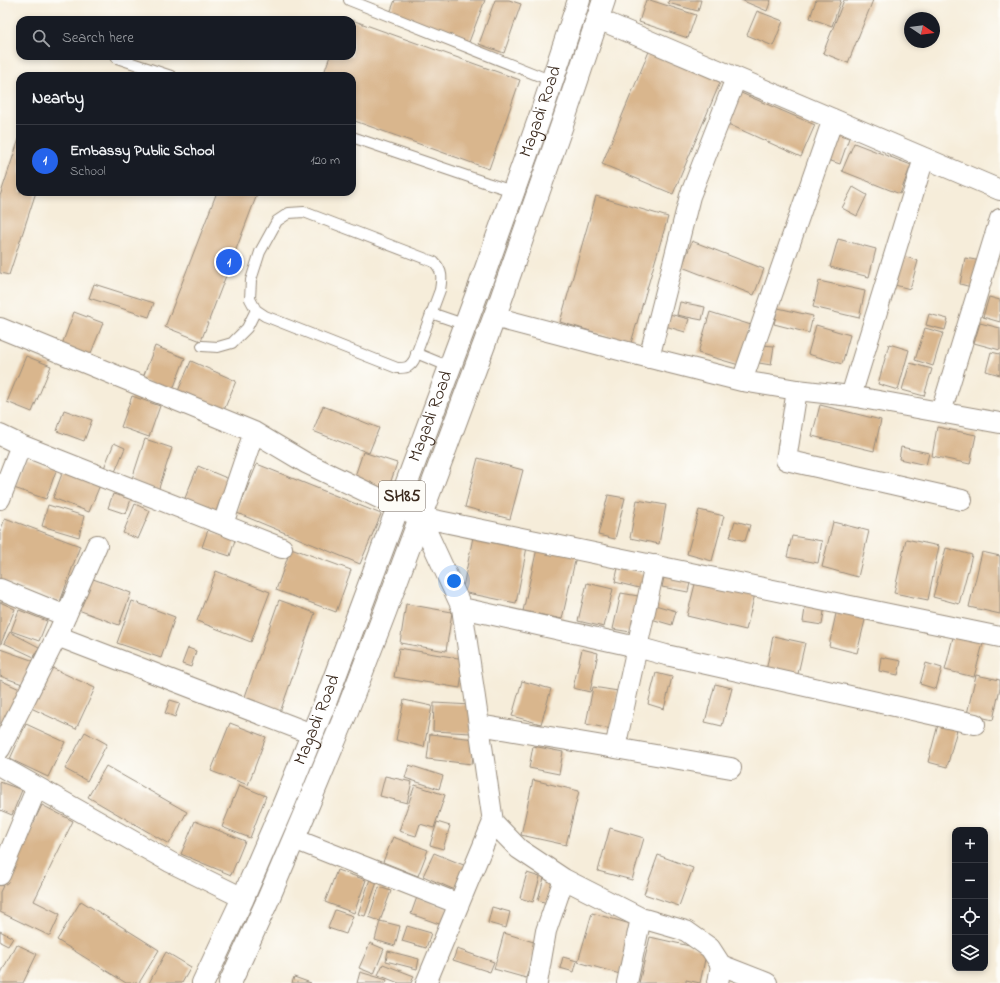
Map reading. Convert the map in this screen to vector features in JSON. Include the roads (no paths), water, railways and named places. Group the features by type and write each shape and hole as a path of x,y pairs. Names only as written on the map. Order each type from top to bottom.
{"main road":[{"name":"Magadi Road","path":"203,983 285,801 362,604 466,325 579,0"},
{"name":"Magadi Road","path":"230,983 294,839 347,711 385,612 494,317 601,9"}],"street":[{"path":"601,9 736,78 1000,190"},
{"path":"650,358 690,196 736,78"},
{"path":"742,381 833,119"},
{"path":"851,396 924,158"},
{"path":"941,412 1000,219"},
{"path":"494,317 742,381 797,390 851,396 1000,423"},
{"path":"0,328 254,432 306,463 420,517 1000,636"},
{"path":"797,390 786,460 962,500"},
{"path":"224,524 254,432"},
{"path":"0,435 21,445 282,548"},
{"path":"0,499 21,445"},
{"path":"420,517 462,608 493,822 426,983"},
{"path":"0,749 57,636 97,545"},
{"path":"614,748 638,647 655,565"},
{"path":"0,589 66,616"},
{"path":"462,608 975,724"},
{"path":"57,636 312,734"},
{"path":"479,725 730,768"},
{"path":"0,766 170,862 242,898"},
{"path":"0,875 37,787"},
{"path":"493,822 519,849 564,880 641,918 686,931 710,948 720,974 767,983"},
{"path":"294,839 459,904"},
{"path":"537,983 546,932 564,880"},
{"path":"627,983 641,918"}],"lane":[{"path":"349,0 552,81"},
{"path":"123,60 159,72"},
{"path":"356,138 513,191"},
{"path":"304,212 434,262 439,267 442,278 440,290 414,360 411,365 405,368 397,368 265,316 256,310 250,299 251,280 260,252 277,221 289,213 304,212"},
{"path":"202,346 218,347 232,343 247,328 256,310"},
{"path":"431,313 466,325"},
{"path":"416,353 450,367"}],"place":[{"name":"Embassy Public School","path":"229,262"}]}
